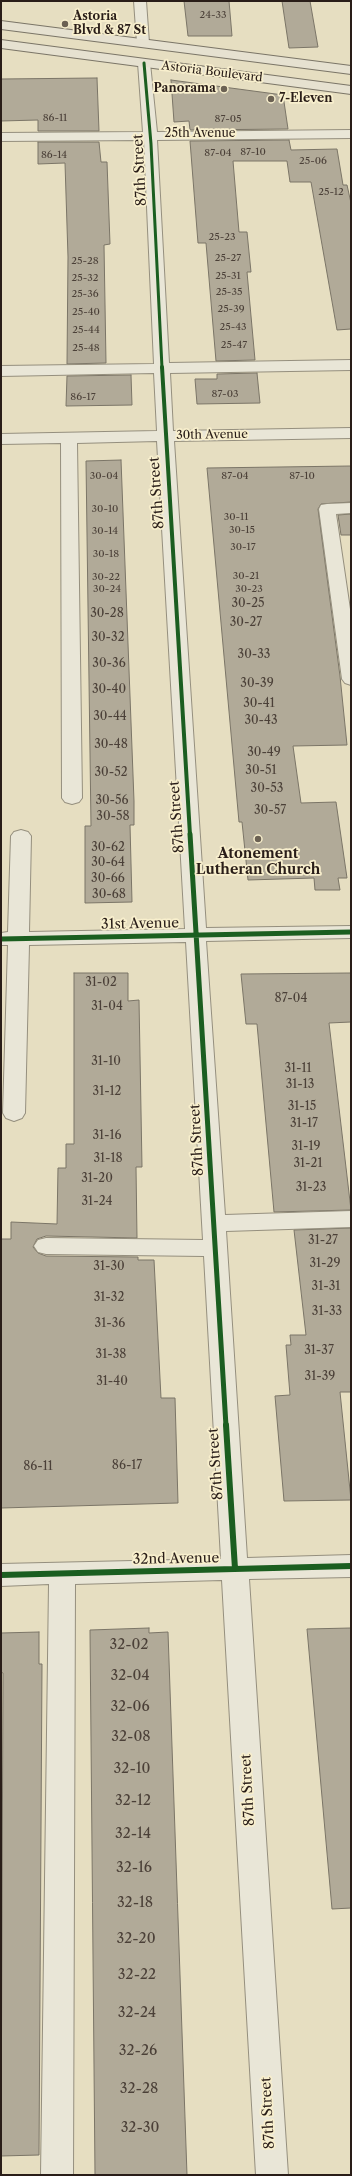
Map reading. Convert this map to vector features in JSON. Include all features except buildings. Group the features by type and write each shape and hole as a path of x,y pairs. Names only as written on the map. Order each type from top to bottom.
{"main road":[{"name":"Astoria Boulevard","path":"1,25 351,70"},
{"name":"Astoria Boulevard","path":"1,44 351,90"}],"street":[{"path":"140,1 143,43"},
{"name":"87th Street","path":"144,63 150,135 166,436 272,2175"},
{"name":"25th Avenue","path":"1,137 351,134"},
{"path":"1,371 351,365"},
{"name":"30th Avenue","path":"1,439 351,433"},
{"path":"69,438 72,798"},
{"path":"351,508 327,509 351,679"},
{"path":"14,1113 9,938 21,836"},
{"name":"31st Avenue","path":"9,938 351,932"},
{"path":"214,1223 351,1219"},
{"path":"46,1246 215,1248"},
{"name":"32nd Avenue","path":"1,1575 351,1566"},
{"path":"57,2175 62,1574"}],"cycle path":[{"path":"144,63 151,144 166,451 235,1569"},
{"path":"1,939 351,932"},
{"path":"1,1575 351,1566"}],"place":[{"name":"Astoria Blvd & 87 St","path":"65,24"},
{"name":"Panorama","path":"224,89"},
{"name":"7-Eleven","path":"271,99"},
{"name":"Atonement Lutheran Church","path":"258,839"}]}
